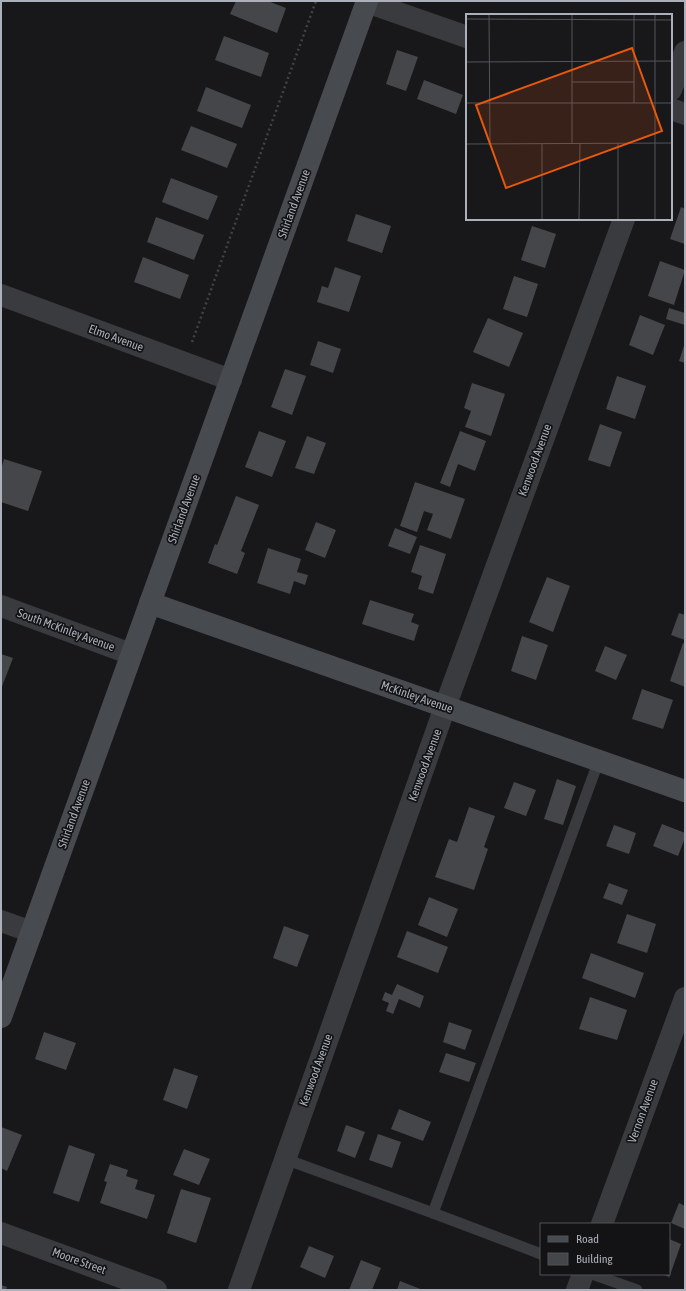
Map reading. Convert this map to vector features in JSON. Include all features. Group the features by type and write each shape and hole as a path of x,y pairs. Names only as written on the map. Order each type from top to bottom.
{"street":[{"path":"367,1 466,37"},
{"name":"Shirland Avenue","path":"1,1016 367,1"},
{"path":"672,87 685,52"},
{"path":"672,109 685,114"},
{"name":"Kenwood Avenue","path":"238,1290 445,707 624,220"},
{"name":"Elmo Avenue","path":"1,295 231,380"},
{"name":"McKinley Avenue","path":"150,602 685,791"},
{"name":"South McKinley Avenue","path":"1,606 131,654"},
{"path":"1,920 32,932"},
{"name":"Vernon Avenue","path":"602,1223 685,998"},
{"name":"Moore Street","path":"1,1233 156,1290"},
{"path":"578,1290 583,1275"}],"lane":[{"path":"433,1213 599,760"},
{"path":"285,1159 540,1254"},
{"path":"595,1275 638,1290"}],"path":[{"path":"184,363 316,1"}],"building":[{"path":"236,1 268,1 286,8 277,33 230,14"},
{"path":"224,36 269,53 261,77 215,60"},
{"path":"397,50 418,57 406,91 386,84"},
{"path":"424,80 463,95 456,114 417,99"},
{"path":"206,87 251,105 242,128 197,111"},
{"path":"191,126 237,144 227,168 181,150"},
{"path":"171,178 218,196 208,220 162,202"},
{"path":"681,207 685,209 685,244 670,239"},
{"path":"356,214 391,226 382,253 347,241"},
{"path":"156,217 204,235 194,260 147,242"},
{"path":"532,226 556,234 545,268 521,260"},
{"path":"143,257 189,275 180,299 134,282"},
{"path":"660,261 685,270 674,305 648,296"},
{"path":"335,267 361,276 349,312 317,302 322,286 328,288"},
{"path":"514,276 538,284 527,317 503,309"},
{"path":"669,308 685,313 685,325 666,319"},
{"path":"640,315 665,325 653,355 629,345"},
{"path":"488,318 523,333 509,367 473,352"},
{"path":"318,341 341,349 333,373 310,365"},
{"path":"685,343 685,363 679,361"},
{"path":"285,369 306,376 292,415 271,407"},
{"path":"617,376 646,386 635,419 606,409"},
{"path":"472,383 505,394 491,436 465,427 471,411 464,408"},
{"path":"600,424 622,432 610,467 588,460"},
{"path":"259,431 286,441 272,477 245,467"},
{"path":"460,431 486,441 475,471 458,464 450,487 440,483"},
{"path":"307,436 326,443 314,474 295,468"},
{"path":"4,459 42,471 28,511 1,502 1,469"},
{"path":"415,482 465,499 451,539 427,530 433,514 424,511 417,532 400,526"},
{"path":"236,496 259,505 241,551 245,553 237,574 208,563 215,544 217,545"},
{"path":"316,522 336,530 325,558 305,550"},
{"path":"395,528 417,537 410,554 388,546"},
{"path":"420,545 446,554 433,594 418,589 422,576 411,572"},
{"path":"268,548 301,559 297,572 308,575 305,585 294,581 290,594 257,583"},
{"path":"547,577 570,586 553,632 529,622"},
{"path":"370,600 414,614 411,622 419,625 414,641 362,624"},
{"path":"679,613 685,615 685,640 671,635"},
{"path":"522,636 548,645 536,680 511,671"},
{"path":"683,643 685,644 685,687 670,681"},
{"path":"605,646 627,655 616,680 595,671"},
{"path":"1,654 13,658 1,689"},
{"path":"642,689 673,700 663,729 632,719"},
{"path":"557,779 576,786 563,825 544,819"},
{"path":"514,782 536,790 526,816 504,808"},
{"path":"469,807 495,816 484,847 488,849 474,890 435,877 449,839 457,842"},
{"path":"662,824 685,833 685,838 678,856 653,846"},
{"path":"614,825 636,833 629,854 606,846"},
{"path":"609,883 628,890 622,905 603,898"},
{"path":"429,897 458,909 447,937 418,925"},
{"path":"627,914 656,924 647,953 617,943"},
{"path":"284,926 309,935 297,967 273,958"},
{"path":"407,931 448,947 438,973 397,957"},
{"path":"591,953 644,973 635,998 582,978"},
{"path":"397,984 424,996 420,1008 399,999 393,1014 386,1011 389,1003 382,1000 385,992 392,995"},
{"path":"590,997 627,1010 617,1040 579,1029"},
{"path":"449,1022 472,1030 465,1050 443,1042"},
{"path":"44,1032 76,1043 66,1070 35,1059"},
{"path":"446,1053 476,1063 469,1082 439,1072"},
{"path":"174,1068 198,1076 187,1109 163,1100"},
{"path":"399,1109 431,1122 423,1141 391,1129"},
{"path":"346,1125 365,1132 355,1158 337,1151"},
{"path":"1,1127 22,1135 7,1171 1,1168"},
{"path":"378,1134 401,1142 392,1168 369,1160"},
{"path":"69,1145 95,1154 79,1202 53,1193"},
{"path":"184,1149 210,1159 199,1185 173,1175"},
{"path":"110,1164 128,1170 126,1176 138,1180 135,1189 155,1195 147,1219 100,1203 107,1182 104,1181"},
{"path":"181,1189 211,1198 196,1243 167,1233"},
{"path":"679,1203 685,1206 685,1229 671,1223"},
{"path":"670,1239 681,1244 669,1278 664,1275 670,1275"},
{"path":"309,1246 334,1256 325,1278 300,1267"},
{"path":"361,1260 381,1268 372,1290 349,1290"},
{"path":"400,1281 423,1290 397,1290"},
{"path":"1,1285 7,1287 6,1290 1,1290"}]}
